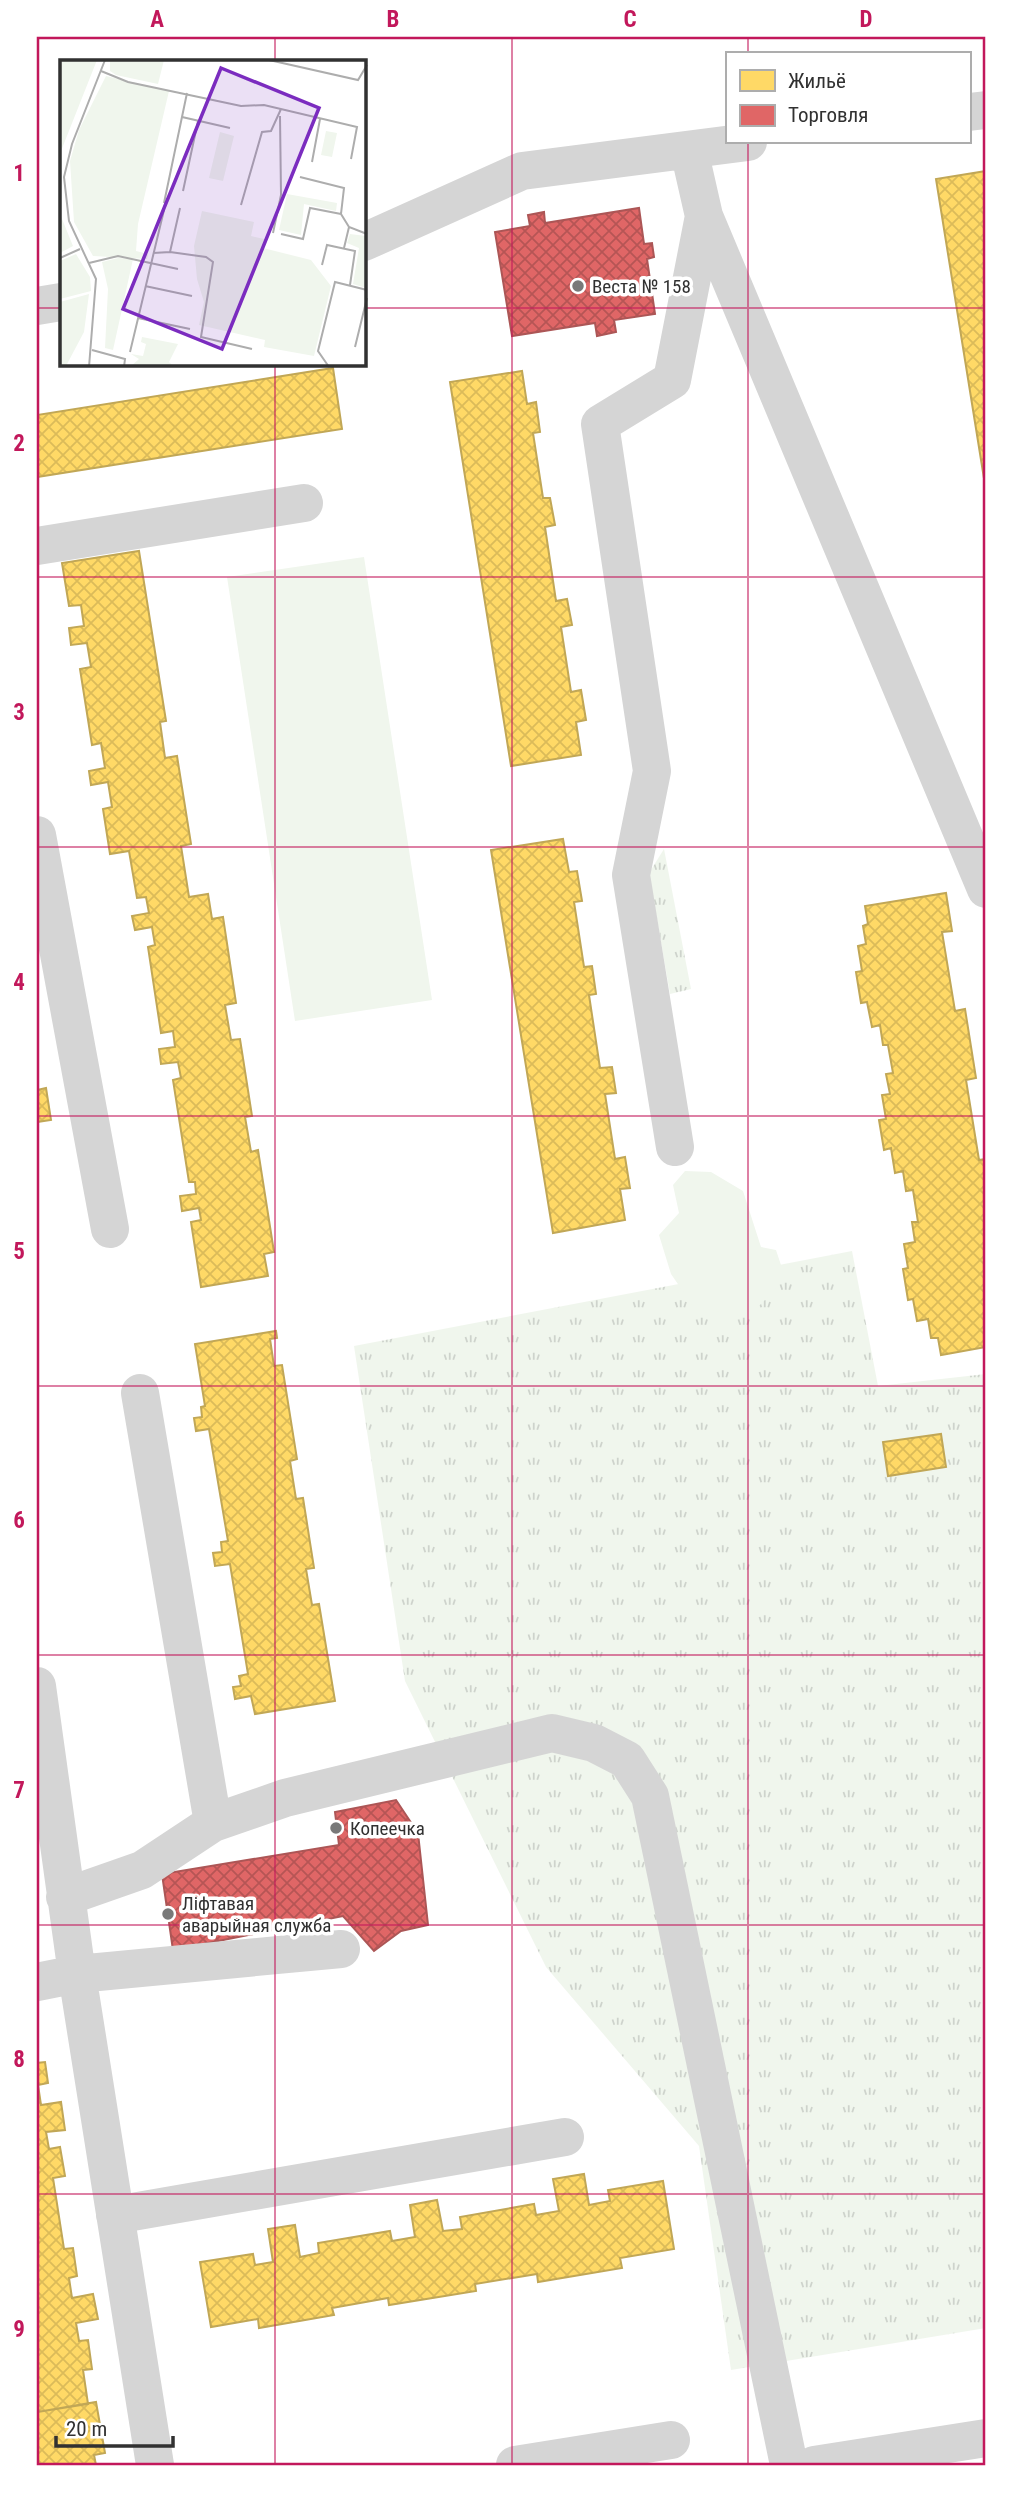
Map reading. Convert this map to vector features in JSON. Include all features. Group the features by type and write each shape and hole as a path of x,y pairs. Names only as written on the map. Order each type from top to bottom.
{"lane":[{"path":"366,241 522,171 733,144"},
{"path":"689,150 704,216 986,889"},
{"path":"676,1147 631,875 652,771 600,424 672,380 704,216"},
{"path":"37,306 60,302"},
{"path":"37,546 304,503"},
{"path":"37,835 110,1228"},
{"path":"140,1393 213,1823"},
{"path":"37,1686 65,1897 155,2465"},
{"path":"65,1897 142,1870 213,1823 285,1798 552,1734 594,1743 627,1760 650,1796 789,2465"},
{"path":"37,1982 77,1975 341,1949"},
{"path":"115,2215 565,2137"},
{"path":"814,2465 986,2438"},
{"path":"515,2465 671,2440"}],"green space":[{"path":"364,557 432,1000 295,1021 227,577"},
{"path":"664,849 691,989 670,994 649,873"},
{"path":"685,1171 711,1172 743,1191 761,1247 776,1250 785,1277 762,1303 746,1314 737,1315 693,1306 671,1274 659,1235 679,1213 673,1185"},
{"path":"852,1251 878,1386 986,1374 986,2328 731,2370 699,2146 546,1967 405,1681 354,1346"}],"building: Жильё":[{"path":"986,171 986,491 936,179"},
{"path":"333,368 342,429 37,477 37,415"},
{"path":"522,371 527,404 536,402 540,432 533,433 543,498 550,498 555,525 545,527 556,601 567,599 572,625 561,627 571,692 581,690 586,720 576,722 581,755 511,766 450,382"},
{"path":"139,551 166,721 160,722 165,758 177,756 191,844 181,846 189,897 208,894 212,919 223,917 236,1003 225,1005 231,1040 240,1039 252,1116 245,1117 251,1152 258,1150 274,1252 264,1254 268,1276 201,1287 191,1222 201,1220 199,1208 182,1211 180,1196 196,1194 195,1182 189,1182 173,1080 181,1078 178,1062 161,1064 159,1049 175,1047 173,1031 161,1033 148,947 155,945 152,927 135,930 132,916 149,913 146,897 137,898 129,851 110,854 103,809 112,807 108,782 91,785 89,771 105,768 101,743 92,745 80,669 91,667 87,643 71,645 69,628 84,626 81,605 69,606 62,563"},
{"path":"563,839 569,872 577,871 582,901 574,902 584,967 592,966 596,994 589,995 600,1068 612,1067 616,1093 605,1094 615,1159 625,1157 630,1188 620,1189 625,1220 553,1233 491,850"},
{"path":"946,893 952,931 942,932 955,1011 965,1009 976,1078 966,1080 979,1160 986,1159 986,1347 941,1355 938,1338 931,1338 928,1319 917,1321 913,1299 908,1300 903,1269 908,1268 904,1244 915,1242 912,1222 918,1222 913,1190 906,1191 903,1171 895,1173 891,1148 884,1150 879,1120 886,1119 882,1095 890,1094 886,1074 893,1073 888,1045 883,1045 880,1025 872,1027 867,1002 861,1003 856,972 862,971 858,946 866,944 863,926 868,924 865,906"},
{"path":"46,1088 51,1120 37,1122 37,1090"},
{"path":"276,1331 277,1338 270,1339 274,1366 282,1365 297,1459 290,1461 296,1499 303,1498 314,1568 306,1569 312,1605 319,1604 335,1701 255,1714 251,1696 235,1699 233,1687 241,1686 239,1676 248,1674 230,1564 215,1566 213,1553 222,1552 221,1542 228,1541 209,1429 196,1431 194,1418 202,1417 201,1407 205,1406 195,1344"},
{"path":"941,1434 946,1467 888,1476 883,1442"},
{"path":"45,2062 48,2083 38,2085 41,2105 61,2102 65,2130 46,2132 49,2149 60,2147 65,2176 53,2178 64,2249 73,2248 77,2276 69,2278 72,2298 93,2294 98,2319 76,2323 79,2341 88,2340 92,2369 83,2370 88,2404 37,2412 37,2063"},
{"path":"584,2174 589,2205 610,2201 608,2190 663,2181 674,2249 620,2258 622,2268 538,2282 537,2274 475,2284 476,2291 389,2305 388,2298 332,2308 334,2315 259,2328 258,2319 211,2327 200,2262 253,2254 255,2265 273,2262 268,2229 295,2225 300,2257 319,2253 318,2243 390,2231 392,2241 415,2237 410,2205 437,2200 443,2231 462,2229 460,2217 534,2204 536,2215 559,2211 553,2179"},
{"path":"96,2402 105,2453 94,2455 96,2465 37,2465 37,2412"}],"building: Торговля":[{"name":"Веста № 158","path":"639,208 644,244 652,243 654,257 647,259 655,314 614,320 616,332 597,336 595,323 512,336 495,232 530,226 528,215 544,212 545,223"},
{"path":"396,1800 418,1833 428,1925 401,1931 374,1951 343,1916 173,1950 162,1874 339,1845 335,1812"}],"place":[{"name":"Веста № 158","path":"578,286"},
{"name":"Копеечка","path":"336,1828"},
{"name":"Ліфтавая аварыйная служба","path":"168,1914"}]}
